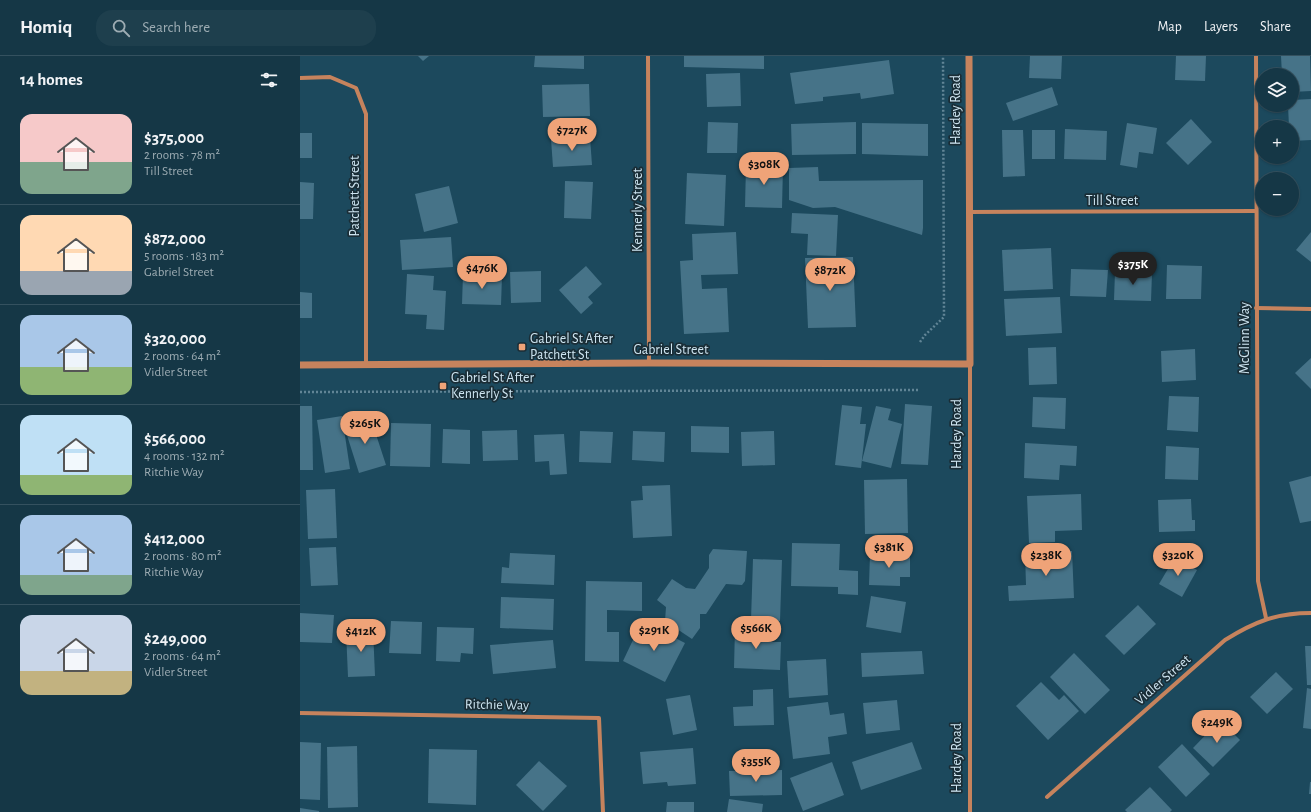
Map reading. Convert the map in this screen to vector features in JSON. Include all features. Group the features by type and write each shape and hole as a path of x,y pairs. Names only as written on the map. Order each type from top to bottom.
{"street":[{"name":"Kennerly Street","path":"648,56 649,363"},
{"name":"Hardey Road","path":"969,56 970,812"},
{"name":"McGlinn Way","path":"1255,172 1256,56"},
{"name":"Patchett Street","path":"300,78 330,77 356,88 366,114 366,365"},
{"name":"Till Street","path":"969,212 1255,211"},
{"name":"McGlinn Way","path":"1255,216 1258,581 1266,618"},
{"path":"1256,308 1311,309"},
{"name":"Gabriel Street","path":"300,365 649,363 970,364"},
{"name":"Vidler Street","path":"1048,797 1225,640 1266,618 1292,613 1311,613"},
{"name":"Ritchie Way","path":"300,713 599,718 604,812"}],"path":[{"path":"920,342 925,335 944,317 943,56"},
{"path":"300,392 920,390"}],"building":[{"path":"418,56 429,56 423,61"},
{"path":"535,56 584,56 584,69 534,67"},
{"path":"684,56 764,56 764,69 684,67"},
{"path":"1030,56 1062,56 1061,79 1029,78"},
{"path":"1176,56 1206,56 1205,81 1175,80"},
{"path":"1281,56 1310,56 1311,91 1299,92 1299,68 1282,68"},
{"path":"889,60 894,94 861,99 860,93 823,97 823,101 795,104 790,73"},
{"path":"740,73 741,106 707,107 706,74"},
{"path":"589,84 590,116 543,117 542,85"},
{"path":"1052,87 1058,105 1013,121 1006,103"},
{"path":"1311,99 1311,140 1299,141 1299,120 1289,120 1288,112 1299,112 1299,100"},
{"path":"1191,119 1212,142 1188,165 1166,143"},
{"path":"708,122 738,123 737,153 707,153"},
{"path":"856,122 856,154 792,155 791,124"},
{"path":"862,123 928,124 928,156 862,154"},
{"path":"1127,123 1157,128 1153,154 1139,152 1137,168 1120,165"},
{"path":"1065,129 1107,131 1106,160 1064,159"},
{"path":"1002,130 1023,130 1025,176 1003,177"},
{"path":"1032,130 1055,130 1055,159 1032,159"},
{"path":"300,133 312,133 312,158 300,158"},
{"path":"590,137 592,165 553,167 551,139"},
{"path":"746,165 783,166 782,208 745,207"},
{"path":"818,167 819,181 923,180 922,235 835,207 813,208 789,200 789,168"},
{"path":"687,173 726,175 724,226 685,224"},
{"path":"565,181 593,182 591,219 564,218"},
{"path":"300,182 314,183 313,219 300,219"},
{"path":"449,186 458,223 424,232 415,194"},
{"path":"792,213 838,215 836,256 807,255 808,234 791,233"},
{"path":"736,232 738,274 701,275 702,289 727,288 729,332 684,334 680,261 693,260 692,234"},
{"path":"1311,232 1311,262 1296,250"},
{"path":"451,237 453,267 402,270 400,240"},
{"path":"1051,248 1053,289 1004,291 1002,250"},
{"path":"853,257 856,327 808,328 805,258"},
{"path":"1167,265 1202,266 1201,299 1166,299"},
{"path":"586,266 602,284 588,297 593,303 581,314 559,290"},
{"path":"1071,269 1108,270 1106,297 1070,296"},
{"path":"541,271 541,302 511,303 510,272"},
{"path":"1115,272 1152,273 1151,301 1114,300"},
{"path":"407,274 434,276 433,290 446,291 444,330 426,329 427,315 405,314"},
{"path":"463,274 502,276 501,305 462,304"},
{"path":"300,292 312,293 312,318 300,318"},
{"path":"1060,297 1062,333 1006,336 1004,299"},
{"path":"1056,347 1057,384 1029,385 1028,348"},
{"path":"1195,349 1196,380 1162,382 1161,351"},
{"path":"1311,358 1311,389 1295,373"},
{"path":"1169,396 1199,397 1198,432 1167,430"},
{"path":"1033,397 1066,398 1065,429 1032,427"},
{"path":"905,404 932,406 928,465 901,464"},
{"path":"842,405 862,407 860,424 866,424 861,468 835,465"},
{"path":"300,406 312,406 313,470 300,470"},
{"path":"876,406 891,409 888,420 902,424 891,468 862,461"},
{"path":"369,413 386,465 359,473 345,429 359,424 356,417"},
{"path":"342,416 350,469 325,473 317,420"},
{"path":"391,423 431,424 430,467 390,466"},
{"path":"691,426 729,427 729,453 691,452"},
{"path":"443,429 470,430 470,464 442,463"},
{"path":"517,430 518,460 483,461 482,431"},
{"path":"580,431 613,432 611,463 579,462"},
{"path":"633,431 665,432 664,462 632,460"},
{"path":"774,431 775,465 742,466 741,432"},
{"path":"564,434 567,474 550,475 549,461 535,462 534,435"},
{"path":"1025,443 1077,446 1076,466 1060,465 1059,480 1024,478"},
{"path":"1166,446 1199,448 1198,480 1165,479"},
{"path":"1311,476 1311,521 1300,523 1289,482"},
{"path":"907,479 908,533 865,534 864,480"},
{"path":"670,485 672,536 633,538 631,501 643,500 642,486"},
{"path":"335,489 337,538 308,539 306,490"},
{"path":"1081,494 1082,530 1055,531 1055,542 1029,543 1027,496"},
{"path":"1191,499 1192,520 1195,520 1195,531 1159,532 1158,500"},
{"path":"792,543 840,544 839,570 858,571 858,595 838,594 838,587 791,586"},
{"path":"336,547 338,585 311,586 309,548"},
{"path":"713,549 747,551 745,581 742,585 726,584 706,614 700,614 700,628 692,639 665,621 666,607 657,600 672,579 686,588 695,589 709,568 709,555"},
{"path":"1072,551 1074,598 1009,601 1008,586 1026,585 1025,553"},
{"path":"510,553 555,555 554,585 501,583 502,567 509,568"},
{"path":"870,554 910,555 910,577 900,577 900,586 869,585"},
{"path":"1175,557 1197,570 1182,597 1159,584"},
{"path":"753,559 782,560 780,621 751,620"},
{"path":"586,581 642,582 642,611 607,610 607,632 619,632 619,662 585,661"},
{"path":"871,596 906,602 901,633 866,627"},
{"path":"501,597 554,599 553,630 500,628"},
{"path":"1138,605 1156,624 1124,655 1105,636"},
{"path":"300,613 334,615 332,643 300,642"},
{"path":"391,621 422,622 421,654 389,653"},
{"path":"642,621 685,643 665,682 623,661"},
{"path":"437,627 474,628 473,654 461,653 460,662 436,661"},
{"path":"735,627 766,629 765,642 781,642 780,670 734,668"},
{"path":"373,629 375,676 348,677 346,631"},
{"path":"553,640 556,668 493,674 490,645"},
{"path":"1305,646 1311,646 1311,685 1307,685"},
{"path":"922,651 924,674 862,677 861,653"},
{"path":"1074,653 1110,690 1085,714 1050,677"},
{"path":"826,659 828,695 789,698 787,661"},
{"path":"1276,672 1293,689 1267,714 1250,697"},
{"path":"1041,682 1059,700 1064,695 1079,711 1048,740 1016,706"},
{"path":"1307,688 1311,689 1311,729 1303,728"},
{"path":"773,689 774,725 734,726 733,707 753,706 753,690"},
{"path":"690,695 697,730 673,735 666,699"},
{"path":"897,700 900,730 866,734 863,703"},
{"path":"828,702 830,715 844,713 847,734 828,737 830,754 793,759 787,707"},
{"path":"1220,720 1240,740 1213,767 1193,748"},
{"path":"300,742 321,743 320,800 300,799"},
{"path":"912,742 922,769 861,790 852,762"},
{"path":"1182,744 1210,774 1186,797 1158,767"},
{"path":"357,746 358,807 328,808 327,747"},
{"path":"693,748 696,784 668,786 667,782 643,784 640,752"},
{"path":"429,749 477,750 476,805 428,803"},
{"path":"539,761 567,786 543,811 516,785"},
{"path":"832,762 844,795 803,811 790,778"},
{"path":"782,770 782,795 730,796 729,771"},
{"path":"1310,782 1311,794 1309,794"},
{"path":"1150,787 1172,810 1170,812 1127,812 1125,810"},
{"path":"729,799 763,804 762,812 727,812"},
{"path":"667,802 694,802 694,812 666,812"},
{"path":"300,808 319,811 319,812 300,812"}],"place":[{"name":"Gabriel St After Patchett St","path":"522,347"},
{"name":"Gabriel St After Kennerly St","path":"443,386"}]}
